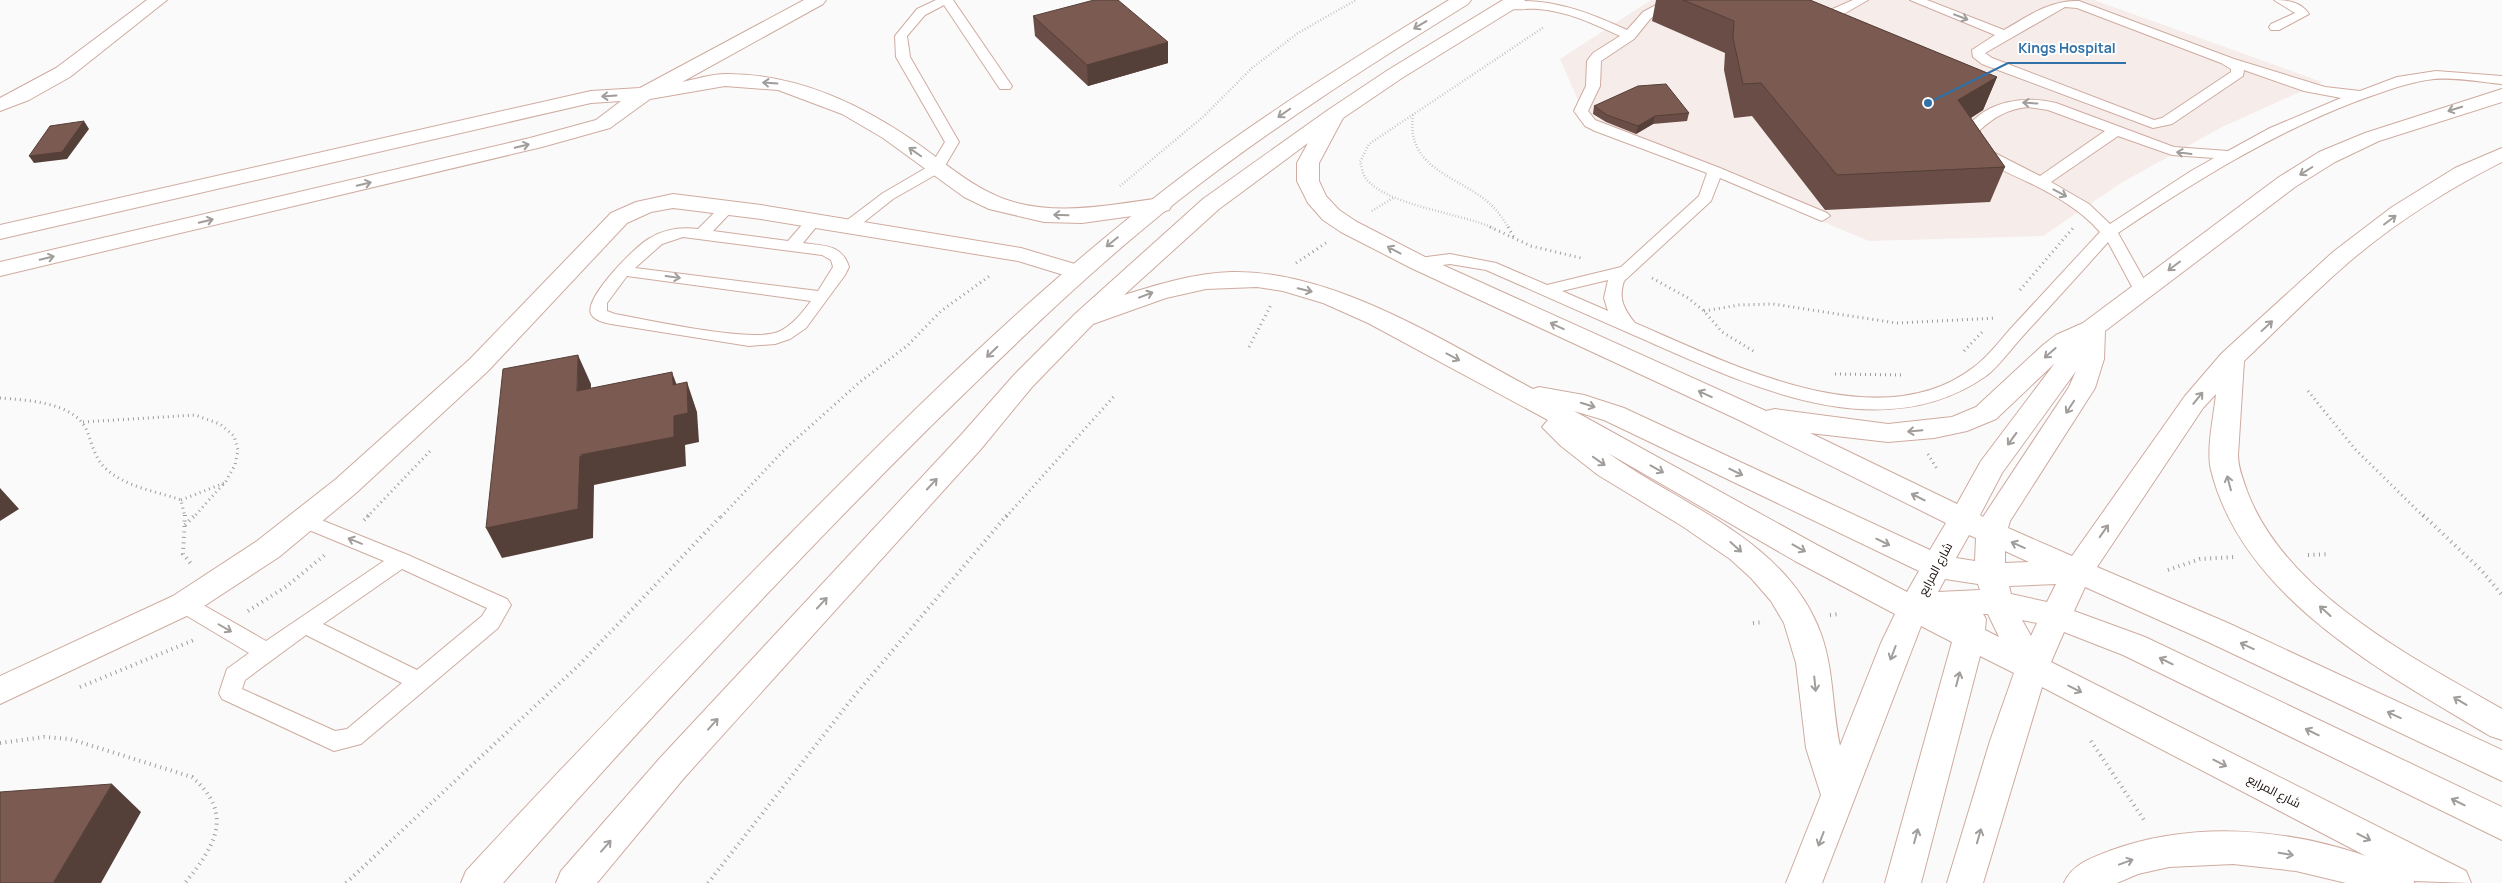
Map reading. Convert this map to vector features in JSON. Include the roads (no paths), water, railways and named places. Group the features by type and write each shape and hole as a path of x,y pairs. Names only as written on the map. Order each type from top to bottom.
{"street":[{"path":"0,105 29,94 54,80 158,0"},
{"path":"0,269 535,143 603,124 644,94 817,0"},
{"path":"479,883 585,765 864,476 1051,295 1169,197 1247,138 1321,87 1462,0"},
{"path":"574,883 672,768 785,643 971,442 1023,381 1084,319 1210,204 1335,114 1395,74 1511,3"},
{"path":"0,232 591,97 644,94 725,80 781,84 849,110 890,134 972,192 997,204 1044,214 1082,216 1161,205"},
{"path":"1749,414 1846,429 1913,432 1957,425 1986,413 2052,351 2066,341 2092,329 2287,182 2328,157 2372,137 2412,122 2502,95"},
{"path":"1335,114 1308,163 1308,181 1316,198 1331,215 1349,227 1418,263 1749,414 1991,533 2217,632 2502,766"},
{"path":"1965,883 2007,741 2032,667 2056,616 2078,572 2194,402 2231,359 2341,257 2400,212 2462,174 2502,154"},
{"path":"0,690 184,604 242,568 353,480 479,366 619,218 644,207 673,201 727,208 1021,255 1077,272"},
{"path":"1084,319 1158,290 1200,282 1245,279 1282,284 1331,296 1523,394 1809,554 1913,609 1983,588 2078,572"},
{"path":"1903,883 1983,588 1990,558 1991,533 2000,514 2082,388 2092,367 2094,352 2092,329"},
{"name":"شارع المرابع","path":"2092,329 1991,468 1913,609 2032,667 2453,883"},
{"path":"2231,359 2225,466 2232,495 2244,518 2269,556 2299,588 2343,627 2391,660 2502,726"},
{"path":"1523,394 1584,404 1614,414 1909,555 1983,588 2134,646 2502,824"},
{"path":"1523,394 1553,424 1591,456 1700,521 1729,541 1755,563 1777,588 1798,619 1807,644 1814,674 1822,740 1838,795"},
{"path":"1962,518 1983,588 2032,667"},
{"path":"1804,883 1897,643 1913,609"},
{"path":"2082,883 2097,873 2146,855 2202,848 2263,850 2327,861 2396,883"}],"lane":[{"path":"848,227 888,196 937,168 952,142 903,57 901,36 921,12 946,0 1005,86"},
{"path":"1570,0 1632,33"},
{"path":"1674,0 1647,14 1632,33 1603,51 1594,61 1594,86 1583,104 1581,111 1584,117 1600,128 1715,171 1822,216"},
{"path":"1771,0 1820,18 1832,16 1862,0"},
{"path":"1916,0 2006,34"},
{"path":"2275,27 2302,14 2301,11 2280,0"},
{"path":"2233,63 2239,70 2238,73 2162,124 2143,121 1980,57 1978,54 1979,50 2062,2 2079,5 2233,63 2322,90 2364,93"},
{"path":"1511,3 1559,8 1579,13 1632,33"},
{"path":"1418,263 1450,259 1471,261 1490,266 1772,387 1804,395 1844,401 1895,403 1914,401 1941,394 1964,384 1981,371 2109,232 2196,174 2294,122 2364,93 2418,76 2458,75 2502,80"},
{"path":"2072,114 2092,101"},
{"path":"2142,290 2122,250 2109,232 2088,211 1984,153 1973,141 1973,129 1983,119 2012,103 2037,103 2172,151 2233,155"},
{"path":"2040,183 2116,131"},
{"path":"1630,327 1613,308 1611,298 1617,279 1623,271 1706,198 1715,171"},
{"path":"702,234 727,208"},
{"path":"793,246 813,221"},
{"path":"677,232 793,246 826,251 838,257 841,262 839,272 796,329 774,339 749,341 603,317 599,313 599,303 648,244 656,239 677,232"},
{"path":"624,271 822,297"},
{"path":"1543,290 1585,282 1623,271"},
{"path":"304,520 400,560 500,605 490,622 353,738 334,741 230,692 235,675 305,624 400,560"},
{"path":"184,604 266,652"},
{"path":"305,624 419,681"}],"place":[{"name":"Kings Hospital","path":"1928,103"}]}
